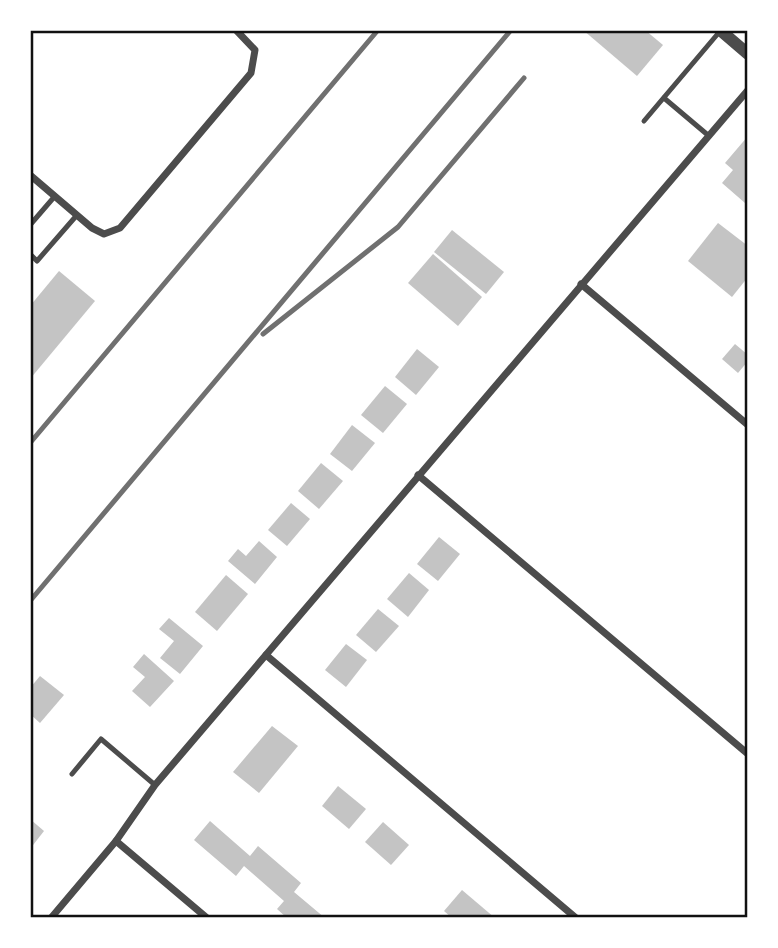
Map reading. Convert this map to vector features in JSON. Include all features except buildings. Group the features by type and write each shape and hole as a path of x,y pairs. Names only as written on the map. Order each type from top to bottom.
{"street":[{"path":"30,175 104,234 120,228 251,73 256,57 246,39 236,30"},
{"path":"721,30 748,54"},
{"path":"51,918 116,841 155,785 748,90"},
{"path":"580,284 748,425"},
{"path":"418,475 748,754"},
{"path":"266,655 576,918"},
{"path":"116,841 207,918"}],"lane":[{"path":"644,121 721,30"},
{"path":"664,97 709,135"},
{"path":"30,225 55,196"},
{"path":"30,254 37,261 77,215"},
{"path":"72,774 101,739 155,785"}],"railway":[{"path":"30,443 378,30"},
{"path":"30,601 511,30"},
{"path":"263,334 398,227 524,78"}]}
